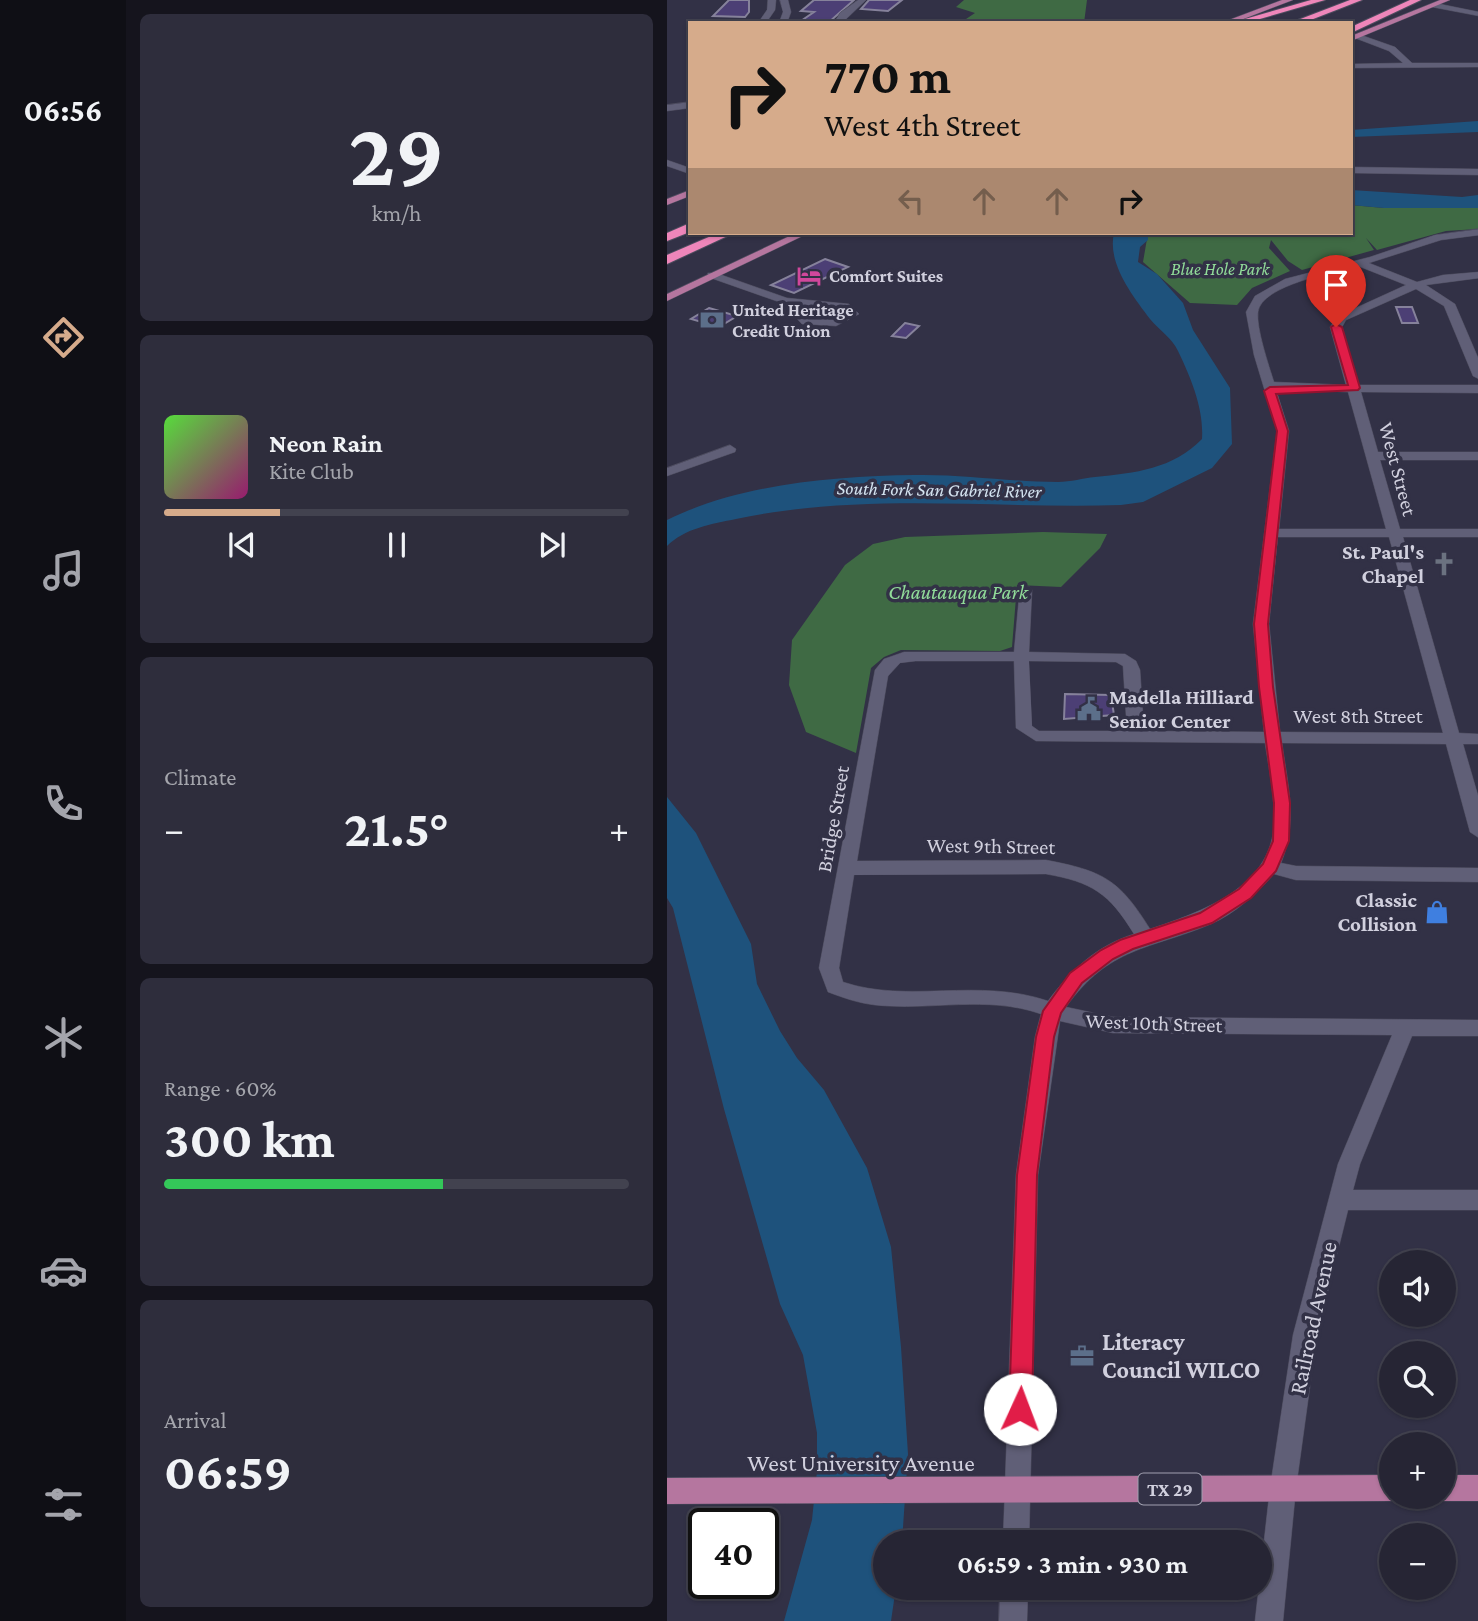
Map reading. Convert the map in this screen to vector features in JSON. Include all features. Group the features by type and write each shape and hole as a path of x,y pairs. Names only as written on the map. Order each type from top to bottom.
{"highway":[{"path":"1242,21 1321,0"},
{"path":"1300,21 1358,0"},
{"path":"1360,15 1411,0"},
{"path":"1354,35 1417,0"},
{"path":"667,237 688,228"},
{"path":"667,260 723,235"}],"main road":[{"path":"1231,21 1289,0"},
{"path":"1354,35 1446,0"},
{"path":"667,202 688,194"},
{"path":"667,298 800,235"},
{"name":"West University Avenue","path":"667,1491 1379,1488"},
{"path":"1456,1488 1478,1488"}],"street":[{"path":"763,21 771,10 772,0"},
{"path":"784,0 787,12 784,21"},
{"path":"839,21 843,15 864,0"},
{"path":"845,21 864,0"},
{"path":"1435,5 1478,14"},
{"path":"1354,35 1392,49 1409,65"},
{"path":"1353,66 1478,65"},
{"path":"667,108 688,105"},
{"path":"667,163 688,170"},
{"path":"1353,170 1478,172"},
{"path":"1016,1530 1027,1175 1045,1037 1052,1011 1076,978 1117,949 1206,918 1226,907 1256,883 1270,867 1281,841 1283,824 1261,624 1283,431 1269,388 1252,312 1259,298 1289,281 1359,263 1439,237 1478,232"},
{"path":"1359,263 1437,295 1449,304 1465,330 1478,376"},
{"path":"712,275 786,301 836,304 845,306 854,314 836,323 806,322 786,301"},
{"path":"1415,285 1443,277 1478,275"},
{"name":"West Street","path":"1415,285 1353,312 1338,322 1337,333 1478,832"},
{"path":"1269,388 1319,391 1330,388 1478,389"},
{"path":"667,472 730,449"},
{"path":"1373,456 1478,456"},
{"path":"1272,533 1478,533"},
{"path":"1025,590 1021,656 1112,656 1127,660 1132,670 1136,738"},
{"name":"Bridge Street","path":"835,987 829,968 880,676 884,667 890,661 916,656 1021,656"},
{"name":"West 8th Street","path":"1021,656 1024,681 1023,722 1029,732 1045,737 1478,739"},
{"name":"West 9th Street","path":"848,868 1046,867 1073,872 1094,878 1123,899 1146,938"},
{"path":"1270,867 1296,873 1478,875"},
{"name":"West 10th Street","path":"835,987 859,996 1007,999 1092,1024 1478,1028"},
{"name":"Railroad Avenue","path":"1269,1621 1283,1488 1305,1335 1349,1164 1406,1026"},
{"path":"1339,1200 1478,1200"},
{"path":"1013,1621 1014,1600"}],"green space":[{"path":"964,0 1087,0 1084,21 963,21 975,13 956,7"},
{"name":"Blue Hole Park","path":"1353,205 1384,208 1478,208 1478,229 1446,231 1377,250 1366,238 1374,250 1302,270 1288,261 1271,240 1269,248 1290,271 1252,288 1237,305 1190,303 1143,262 1148,235 1353,235"},
{"name":"Chautauqua Park","path":"1043,532 1107,534 1100,548 1061,587 1017,585 1012,647 1000,651 901,650 884,657 871,668 856,753 806,732 789,685 792,640 845,565 873,544 905,537"}],"water":[{"path":"1479,121 1478,132 1353,137 1353,130"},
{"path":"1353,190 1462,197 1478,195 1478,208 1384,208 1353,205"},
{"name":"South Fork San Gabriel River","path":"1114,235 1148,235 1148,240 1140,247 1138,262 1157,274 1183,303 1193,330 1230,388 1232,444 1212,468 1143,502 1073,506 927,503 831,506 783,511 708,525 682,535 667,546 667,520 725,498 788,484 852,477 933,475 1063,482 1153,468 1191,449 1202,439 1201,416 1192,383 1175,346 1150,319 1123,278 1114,256"},
{"path":"667,797 696,833 751,944 757,984 780,1031 797,1058 824,1090 867,1168 891,1247 908,1454 903,1530 873,1530 873,1600 894,1600 891,1621 784,1621 812,1520 817,1471 817,1433 803,1355 780,1304 724,1109 673,908 667,898"}],"building":[{"path":"729,0 749,0 749,12 745,17 713,16"},
{"path":"814,0 854,0 830,21 801,21 814,12 801,11"},
{"path":"869,0 902,0 888,11 861,9"},
{"name":"Comfort Suites","path":"825,259 848,267 794,293 771,285"},
{"path":"1396,307 1412,307 1418,323 1402,323"},
{"name":"United Heritage Credit Union","path":"709,308 737,316 719,327 691,319"},
{"path":"905,323 919,326 906,338 892,336"},
{"name":"Madella Hilliard Senior Center","path":"1065,694 1111,695 1114,715 1064,719"}],"place":[{"name":"Comfort Suites","path":"809,276"},
{"name":"United Heritage Credit Union","path":"712,320"},
{"name":"St. Paul's Chapel","path":"1444,564"},
{"name":"Madella Hilliard Senior Center","path":"1089,709"},
{"name":"Classic Collision","path":"1437,912"},
{"name":"Literacy Council WILCO","path":"1082,1356"}],"route":[{"path":"1020,1409 1027,1175 1045,1037 1052,1011 1076,978 1107,954 1126,944 1206,918 1245,894 1270,867 1281,841 1282,803 1266,687 1261,624 1283,431 1270,391 1354,388 1336,327"}]}
